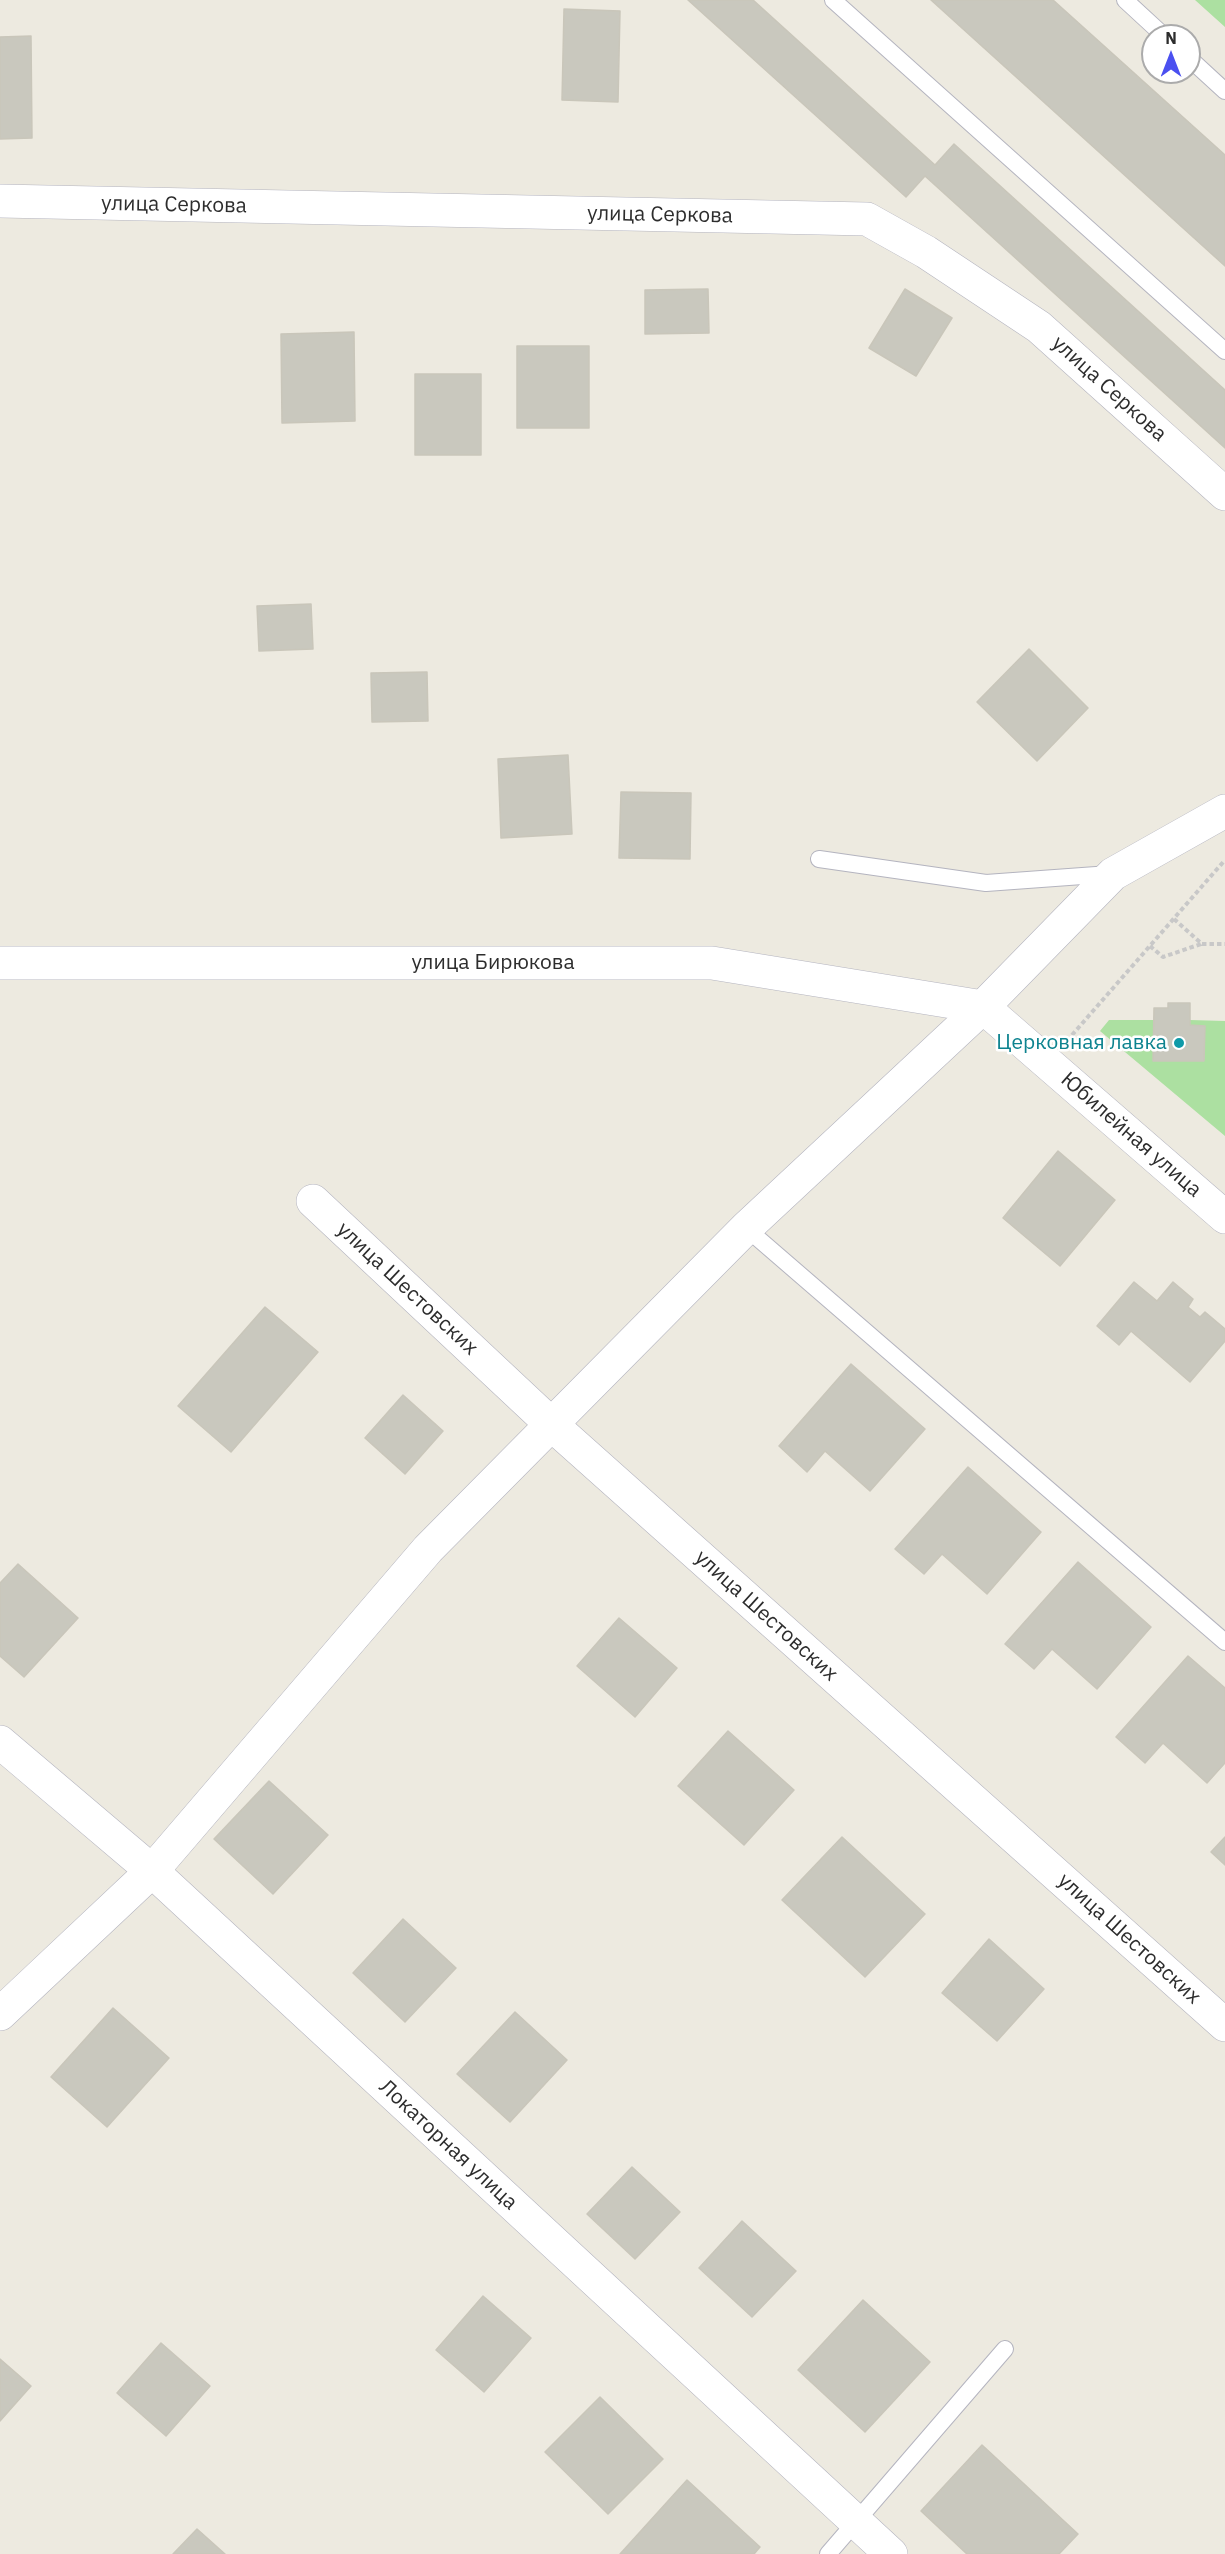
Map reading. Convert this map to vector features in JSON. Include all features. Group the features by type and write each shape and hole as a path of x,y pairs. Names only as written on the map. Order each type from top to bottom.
{"street":[{"name":"улица Серкова","path":"0,201 867,219 926,252 1039,327 1225,494"},
{"path":"0,2014 152,1872 428,1549 746,1228 983,1007 1113,874 1225,811"},
{"name":"улица Бирюкова","path":"0,963 712,963 983,1007"},
{"name":"Юбилейная улица","path":"983,1007 1225,1217"},
{"name":"улица Шестовских","path":"313,1201 551,1424 1225,2025"},
{"name":"Локаторная улица","path":"0,1742 152,1872 891,2554"}],"lane":[{"path":"833,0 1225,351"},
{"path":"1125,0 1151,24"},
{"path":"1201,69 1225,91"},
{"path":"819,859 986,883 1113,874"},
{"path":"746,1228 1225,1642"},
{"path":"828,2554 1005,2349"}],"path":[{"path":"1048,1063 1225,860"},
{"path":"1174,919 1202,944"},
{"path":"1150,946 1163,957 1202,944 1225,944"}],"green space":[{"path":"1195,0 1225,0 1225,27"},
{"path":"1109,1020 1154,1020 1154,1060 1204,1061 1205,1026 1190,1025 1190,1020 1225,1021 1225,1136 1100,1031"}],"building":[{"path":"688,0 753,0 935,165 954,144 1225,390 1225,448 925,176 906,197"},
{"path":"931,0 1053,0 1141,79 1141,84 1146,84 1225,155 1225,266"},
{"path":"564,9 620,11 618,102 562,100"},
{"path":"31,36 32,138 0,139 0,37"},
{"path":"708,289 709,333 645,334 645,290"},
{"path":"905,289 952,318 916,376 869,348"},
{"path":"354,332 355,421 282,423 281,334"},
{"path":"517,346 589,346 589,428 517,428"},
{"path":"415,374 481,374 481,455 415,455"},
{"path":"311,604 313,649 259,651 257,606"},
{"path":"1029,649 1088,708 1037,761 977,702"},
{"path":"427,672 428,721 372,722 371,673"},
{"path":"568,755 572,834 501,838 498,759"},
{"path":"621,792 691,793 690,859 619,858"},
{"name":"Церковная лавка","path":"1168,1003 1190,1003 1190,1025 1205,1026 1204,1061 1153,1061 1154,1008 1168,1008"},
{"path":"1058,1151 1115,1200 1060,1266 1003,1218"},
{"path":"1134,1282 1157,1301 1173,1282 1193,1299 1188,1307 1200,1317 1205,1312 1225,1329 1225,1341 1190,1382 1131,1331 1119,1345 1097,1326"},
{"path":"265,1307 318,1352 231,1452 178,1406"},
{"path":"851,1364 925,1429 870,1491 825,1451 807,1472 779,1446"},
{"path":"403,1395 443,1431 405,1474 365,1438"},
{"path":"968,1467 1041,1532 987,1594 942,1554 924,1574 895,1549"},
{"path":"1078,1562 1151,1627 1097,1689 1052,1649 1034,1669 1005,1644"},
{"path":"18,1564 78,1618 24,1677 0,1656 0,1583"},
{"path":"619,1618 677,1668 635,1717 577,1666"},
{"path":"1188,1656 1225,1688 1225,1763 1207,1783 1163,1743 1145,1763 1116,1737"},
{"path":"728,1731 794,1790 744,1845 678,1786"},
{"path":"269,1781 328,1835 273,1894 214,1839"},
{"path":"842,1837 925,1914 865,1977 782,1900"},
{"path":"1225,1837 1225,1865 1211,1852"},
{"path":"403,1919 456,1968 405,2022 353,1973"},
{"path":"989,1939 1044,1989 997,2041 942,1993"},
{"path":"113,2008 169,2058 107,2127 51,2077"},
{"path":"515,2012 567,2060 510,2122 457,2074"},
{"path":"632,2167 680,2212 635,2259 587,2214"},
{"path":"742,2221 796,2271 752,2317 699,2268"},
{"path":"483,2296 531,2338 484,2392 436,2350"},
{"path":"863,2300 930,2362 865,2432 798,2370"},
{"path":"161,2343 210,2386 166,2436 117,2393"},
{"path":"0,2359 31,2386 0,2421"},
{"path":"600,2397 663,2459 608,2514 545,2452"},
{"path":"982,2445 1078,2534 1059,2554 967,2554 921,2511"},
{"path":"687,2480 760,2547 754,2554 620,2554"},
{"path":"197,2529 225,2554 173,2554"}],"place":[{"name":"Церковная лавка","path":"1179,1043"}]}
